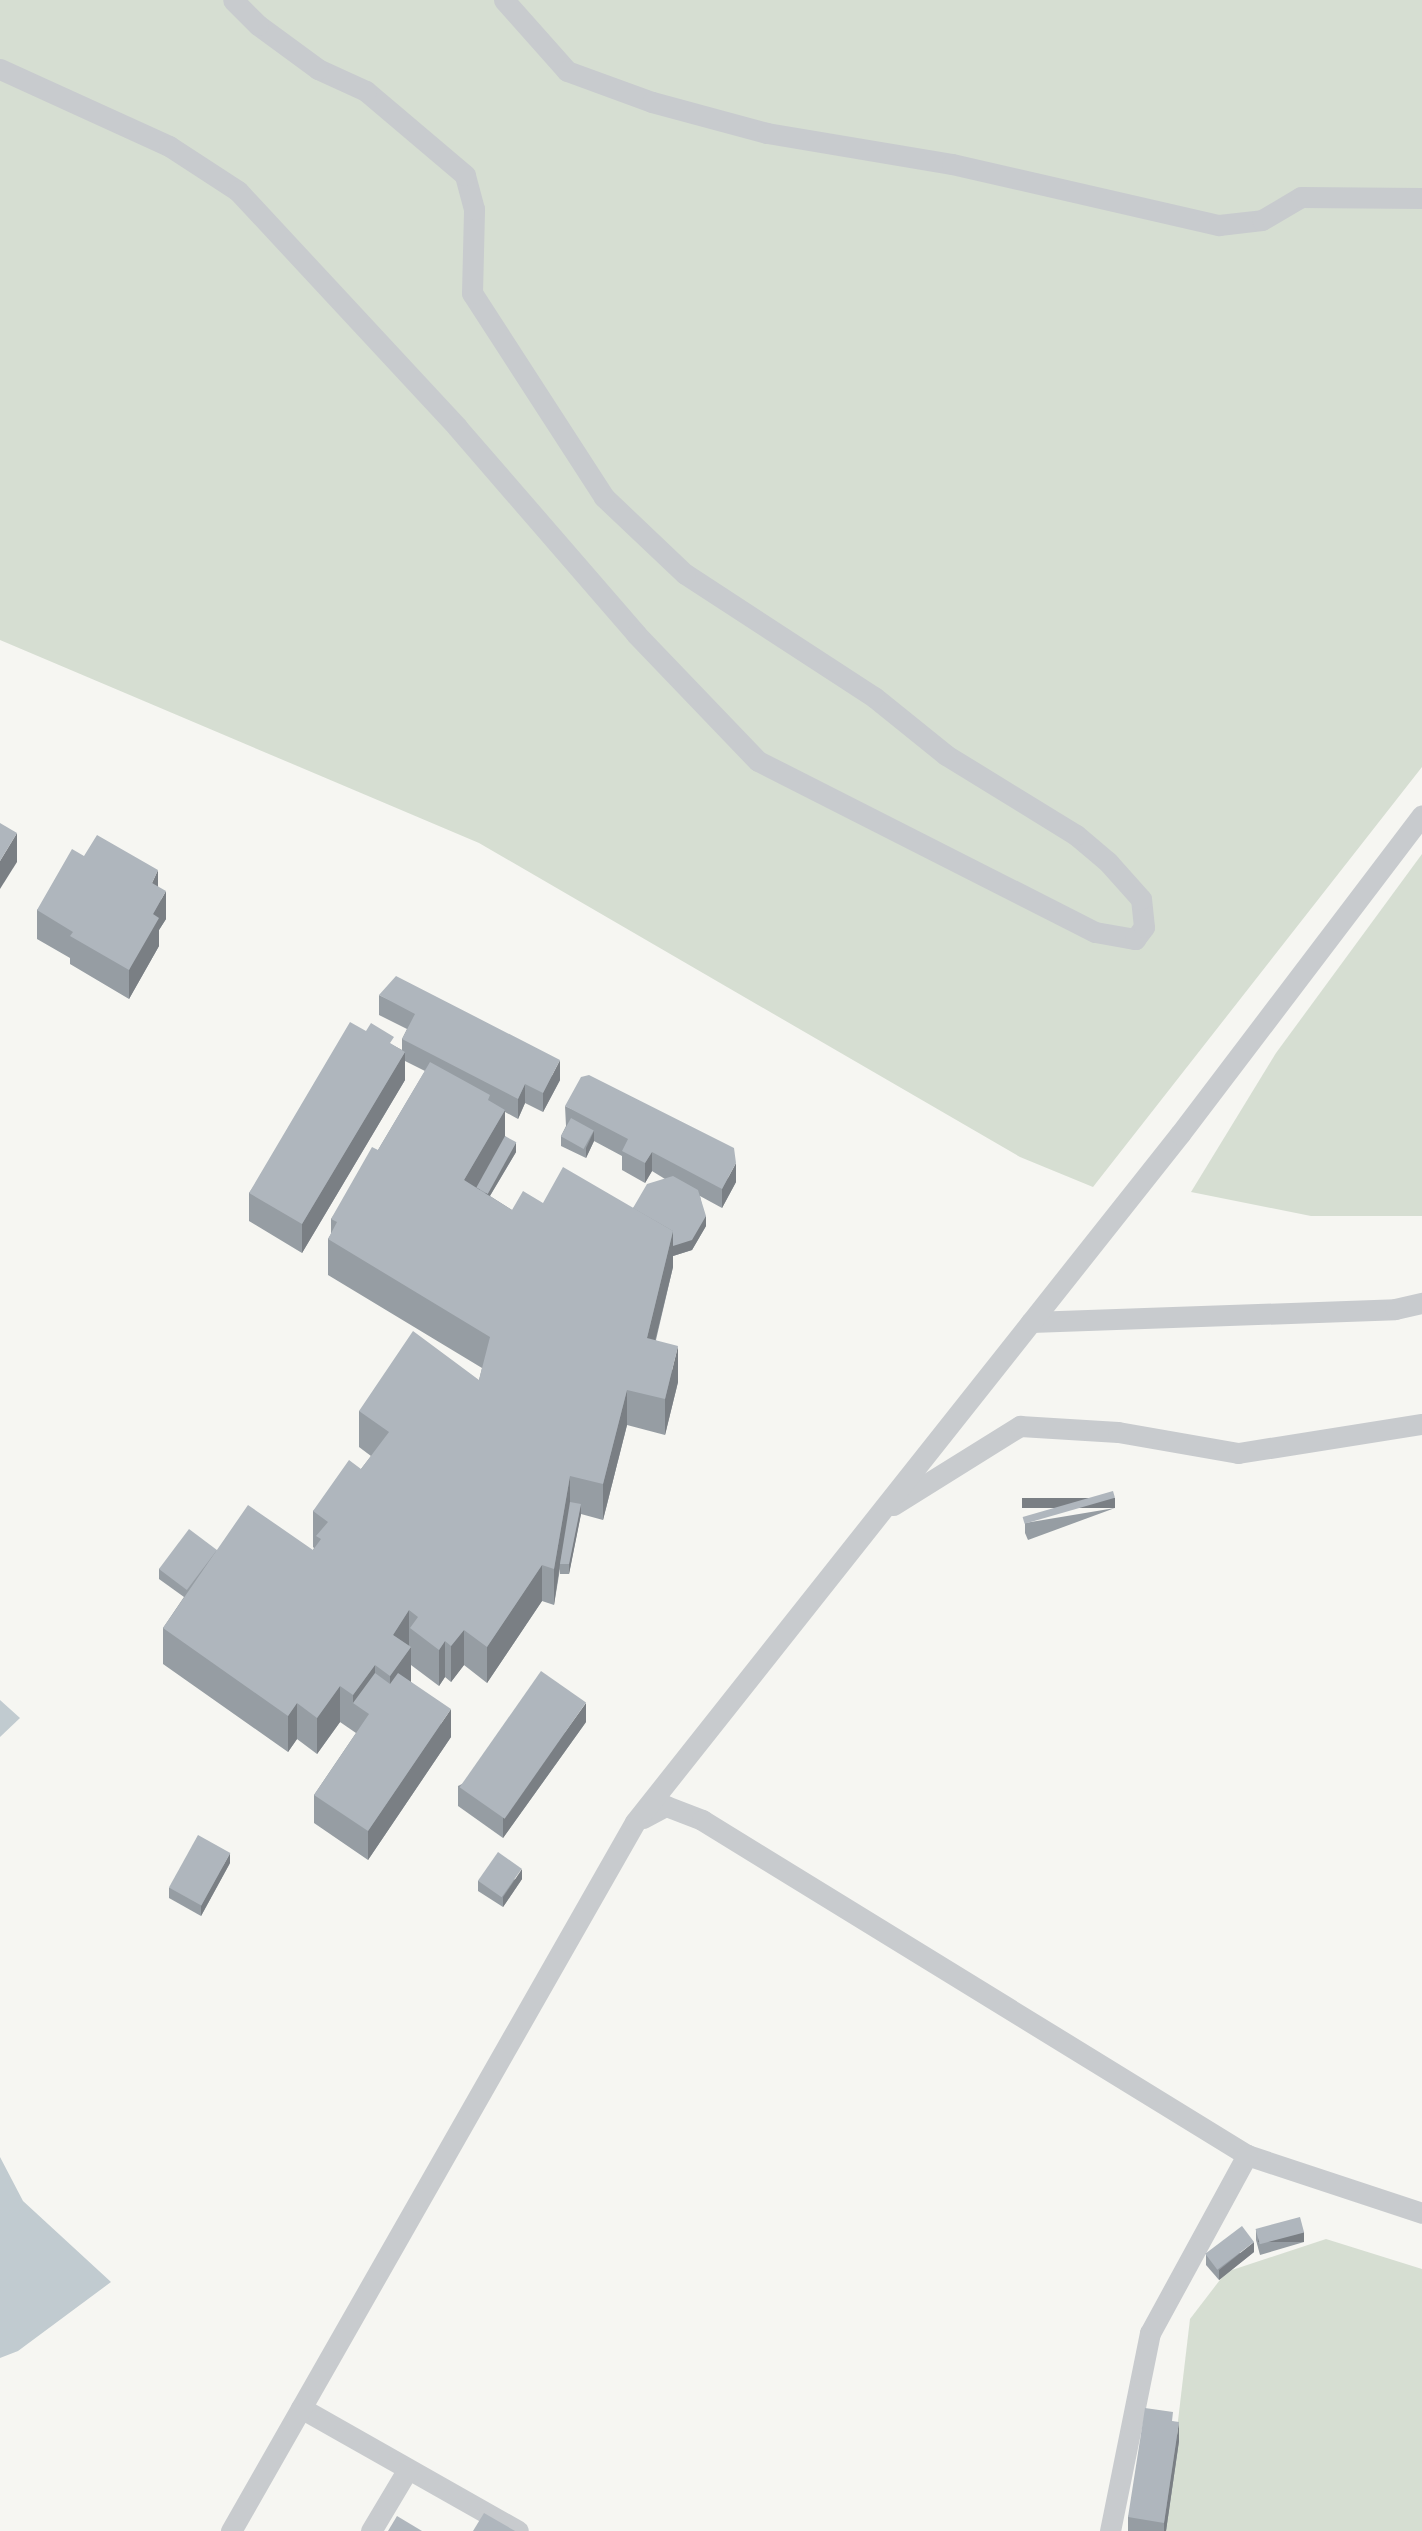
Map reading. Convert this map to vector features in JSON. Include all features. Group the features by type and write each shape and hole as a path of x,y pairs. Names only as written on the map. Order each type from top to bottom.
{"lane":[{"path":"0,69 169,146 239,191 457,427 636,634 758,761 1095,932 1135,939 1144,927 1141,899 1108,862 1076,835 946,755 874,697 685,574 604,497 472,293 474,209 465,175 366,91 318,69 258,25 233,0"},
{"path":"505,0 568,71 652,102 767,133 952,164 1219,225 1262,220 1301,197 1422,198"},
{"path":"231,2531 635,1822 1180,1134 1422,815"},
{"path":"1031,1322 1395,1309 1422,1303"},
{"path":"880,1513 1020,1426 1118,1432 1238,1453 1422,1424"},
{"path":"635,1822 666,1806 702,1820 1247,2155 1422,2213"},
{"path":"1110,2531 1150,2333 1247,2155"},
{"path":"301,2408 518,2531"},
{"path":"371,2531 408,2469"}],"shaded area":[{"path":"0,0 1422,0 1422,767 1093,1187 1020,1157 479,843 0,640"},
{"path":"1422,854 1422,1216 1311,1216 1191,1192 1276,1053"},
{"path":"0,1700 20,1718 0,1737"},
{"path":"0,2157 23,2201 111,2282 18,2351 0,2358"},
{"path":"1326,2239 1422,2269 1422,2531 1165,2531 1190,2319 1226,2272"}],"building":[{"path":"0,823 17,833 0,861"},
{"path":"97,835 158,870 152,883 166,891 153,914 159,918 129,970 70,936 73,932 37,910 72,849 84,856"},
{"path":"396,976 560,1060 543,1093 525,1084 518,1099 402,1039 415,1014 379,995"},
{"path":"350,1022 366,1031 371,1023 394,1037 390,1043 405,1052 302,1224 249,1193"},
{"path":"430,1062 490,1095 488,1100 505,1110 464,1180 512,1210 523,1191 543,1203 563,1167 673,1231 647,1338 678,1346 665,1399 627,1390 603,1484 570,1476 554,1569 542,1565 487,1647 464,1630 451,1646 445,1641 439,1650 410,1628 418,1617 409,1610 393,1635 411,1647 390,1676 375,1665 353,1695 340,1686 317,1718 297,1703 288,1716 163,1628 248,1505 313,1550 321,1539 316,1536 328,1522 313,1511 349,1460 361,1469 389,1432 359,1411 413,1331 479,1380 490,1337 328,1239 337,1222 331,1219 372,1147 378,1150"},
{"path":"589,1075 734,1148 736,1163 722,1189 652,1152 645,1163 622,1151 628,1139 565,1106 581,1077"},
{"path":"571,1118 594,1131 584,1149 561,1136"},
{"path":"505,1136 516,1142 488,1194 476,1188"},
{"path":"673,1176 698,1190 706,1216 692,1240 673,1246 673,1231 633,1208 647,1184"},
{"path":"1113,1491 1115,1498 1025,1524 1023,1517"},
{"path":"570,1502 581,1504 569,1564 560,1564"},
{"path":"189,1529 217,1550 187,1590 159,1569"},
{"path":"541,1671 586,1703 505,1819 460,1787"},
{"path":"375,1673 390,1684 398,1673 451,1709 368,1831 314,1795 369,1714 353,1703"},
{"path":"198,1835 230,1853 201,1905 169,1887"},
{"path":"498,1852 522,1869 502,1897 478,1881"},
{"path":"1300,2217 1304,2232 1260,2244 1256,2229"},
{"path":"1242,2226 1254,2242 1217,2270 1205,2254"},
{"path":"1145,2408 1173,2412 1172,2421 1179,2422 1164,2523 1128,2517"},
{"path":"484,2513 515,2531 473,2531"},
{"path":"397,2516 422,2531 388,2531"}]}
